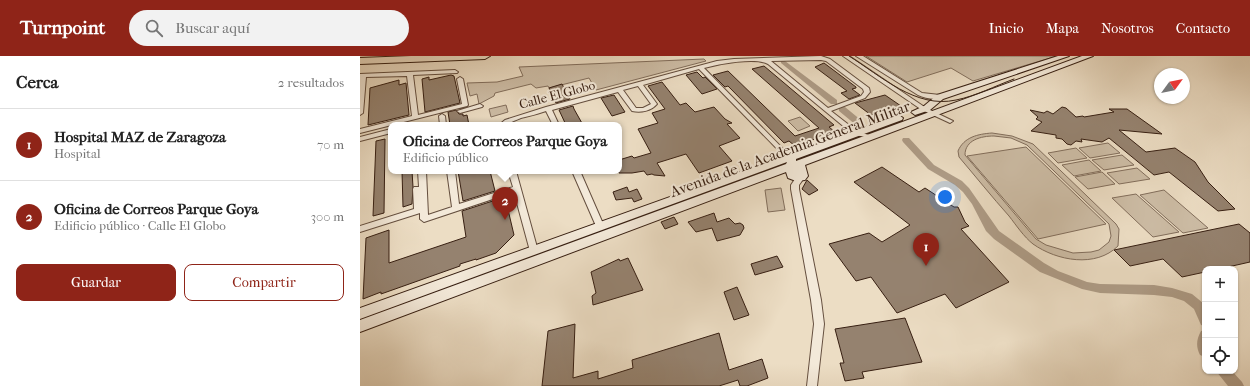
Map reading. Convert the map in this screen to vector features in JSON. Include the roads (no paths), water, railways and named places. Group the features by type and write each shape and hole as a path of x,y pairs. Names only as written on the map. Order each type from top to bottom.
{"highway":[{"path":"360,61 485,56"}],"main road":[{"name":"Avenida de la Academia General Militar","path":"360,326 793,162 830,147 834,142 924,109 940,98 1065,56"},
{"name":"Avenida de la Academia General Militar","path":"360,314 600,226 871,137 1089,56"},
{"path":"793,162 793,177 800,178"},
{"name":"Avenida de la Academia General Militar","path":"503,273 534,251"}],"street":[{"path":"846,56 924,109 950,121 946,112 947,108"},
{"path":"859,56 920,94 940,98"},
{"name":"Calle El Globo","path":"507,122 512,119 548,108 701,68 726,62 757,60 821,58 828,60 866,88 867,92 863,97 826,110"},
{"path":"757,60 770,63 856,134 871,137"},
{"path":"701,68 793,162"},
{"path":"360,113 362,76 456,72"},
{"path":"410,74 417,121"},
{"path":"417,121 465,105 460,79"},
{"name":"Calle El Globo","path":"619,90 634,110 638,111 651,107 654,104 639,84"},
{"path":"417,121 480,106"},
{"path":"548,108 555,122"},
{"path":"442,116 443,122"},
{"path":"360,131 388,126"},
{"path":"360,136 388,131"},
{"path":"360,139 388,131"},
{"path":"360,229 418,211 416,174"},
{"path":"422,174 424,219 517,188"},
{"path":"451,174 456,208"},
{"path":"513,174 534,251"},
{"path":"577,174 600,226"},
{"path":"800,178 795,185 795,189 816,300 819,324 812,386"}],"waterway":[{"path":"783,62 834,102"},
{"path":"842,109 859,123"},
{"path":"906,140 931,167 958,183 970,194 990,228 998,237 1044,269 1086,286 1100,289 1154,290 1172,292 1188,297 1199,306 1202,314"},
{"path":"1226,374 1237,386"}],"tram line":[{"path":"849,56 900,89 927,100 941,102 963,98 1014,79"}],"place":[{"name":"Oficina de Correos Parque Goya","path":"505,220"},
{"name":"Hospital MAZ de Zaragoza","path":"926,266"}]}
